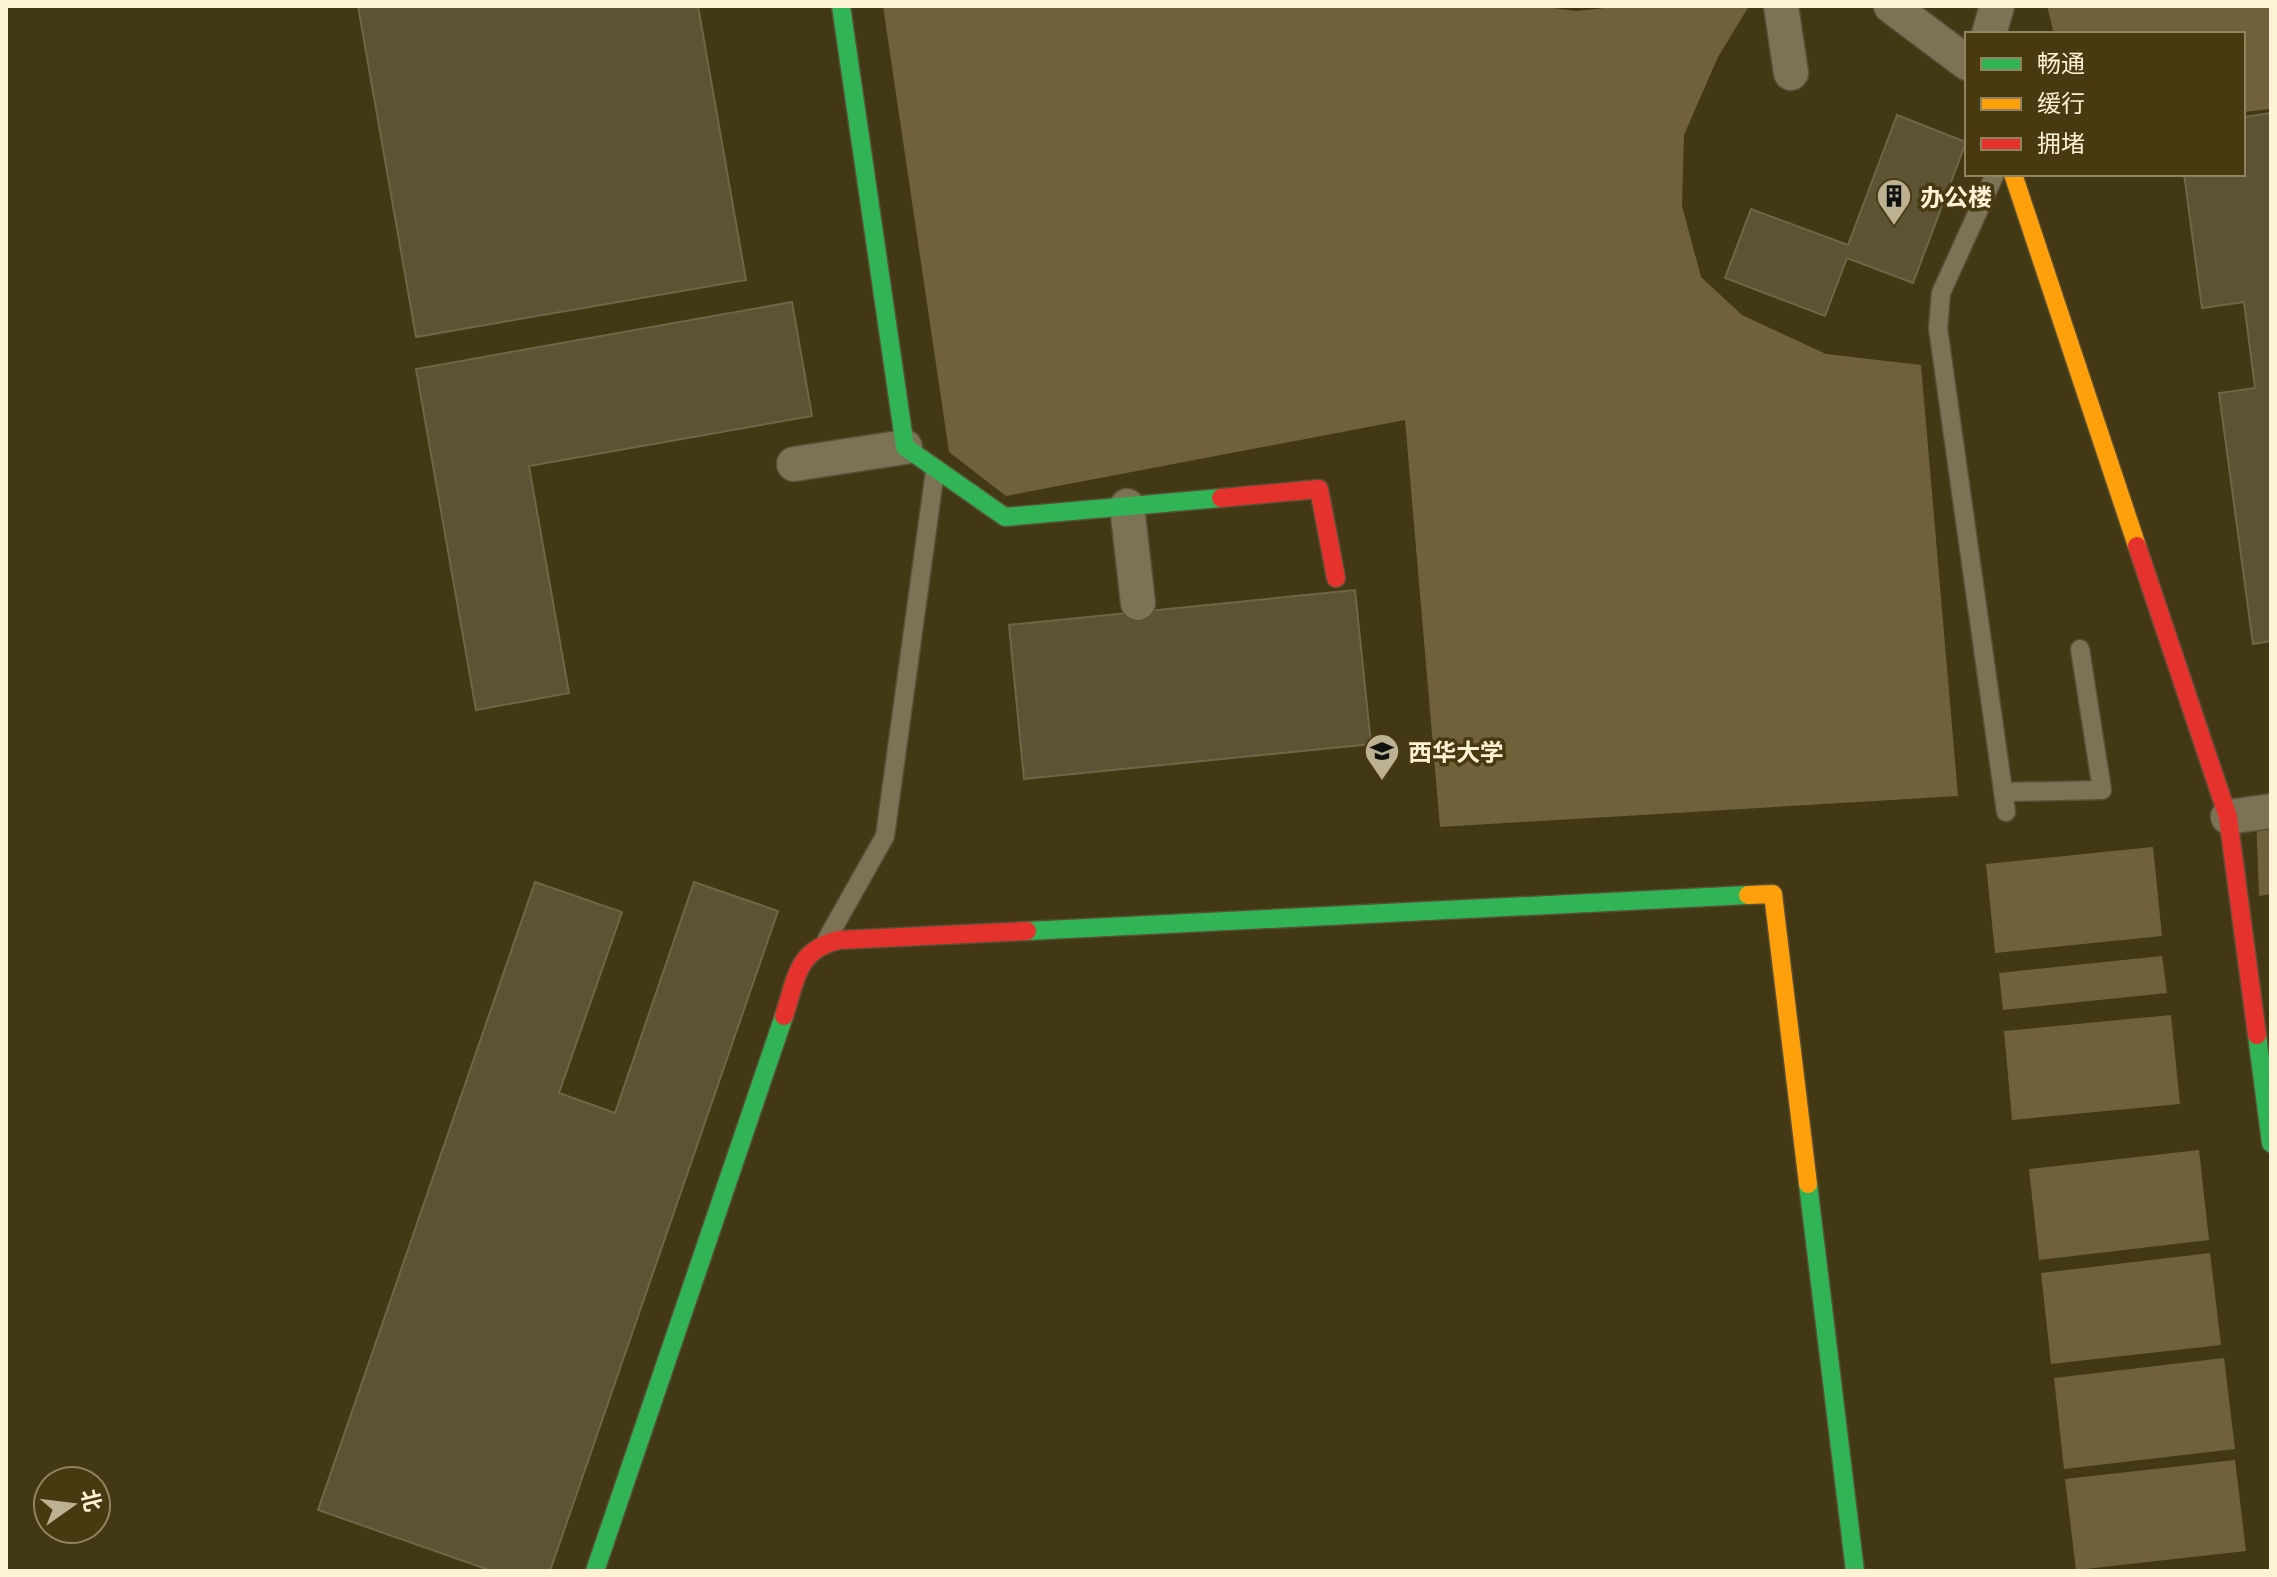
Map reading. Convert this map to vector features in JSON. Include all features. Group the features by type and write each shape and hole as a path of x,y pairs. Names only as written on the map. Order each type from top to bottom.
{"street":[{"path":"841,6 905,447"},
{"path":"1781,6 1791,73"},
{"path":"1891,6 1965,62"},
{"path":"1990,32 1997,6"},
{"path":"2014,176 2228,817 2271,1143"},
{"path":"794,464 905,447 1005,517 1319,489 1336,578"},
{"path":"1127,506 1138,603"},
{"path":"2228,817 2271,811"},
{"path":"595,1571 803,960 813,949 839,940 1773,894 1855,1571"}],"lane":[{"path":"1994,176 1941,293 1938,328 2006,812"},
{"path":"825,943 885,836 936,469"},
{"path":"2003,792 2102,790 2080,649"}],"shaded area":[{"path":"883,6 1538,6 1576,11 1624,6 1749,6 1718,57 1684,135 1682,206 1701,277 1742,315 1826,354 1921,365 1958,796 1440,827 1405,420 1006,496 949,452"},
{"path":"2047,6 2271,6 2271,109 2245,112 2245,32 2054,32"},
{"path":"2271,812 2271,894 2259,896 2256,813"},
{"path":"2153,847 2162,936 1995,953 1986,864"},
{"path":"2162,956 2167,993 2003,1010 1999,973"},
{"path":"2171,1015 2180,1104 2012,1120 2004,1031"},
{"path":"2199,1150 2209,1240 2039,1260 2029,1169"},
{"path":"2210,1253 2221,1345 2051,1364 2041,1273"},
{"path":"2224,1358 2235,1449 2064,1469 2054,1378"},
{"path":"2235,1460 2246,1551 2076,1570 2065,1479"}],"building":[{"path":"358,6 698,6 746,280 416,337"},
{"path":"2271,113 2271,641 2253,644 2219,393 2255,388 2244,302 2202,308 2184,176 2245,176 2245,117"},
{"name":"办公楼","path":"1897,115 1965,142 1913,283 1847,258 1825,316 1725,278 1751,209 1848,245"},
{"path":"792,302 812,416 529,466 569,693 476,710 416,369"},
{"path":"1355,590 1371,744 1024,779 1009,625"},
{"path":"535,882 622,912 559,1093 615,1113 694,882 778,911 550,1571 492,1571 318,1510"}],"traffic: fast":[{"path":"841,6 905,447 1005,517 1221,498"},
{"path":"1027,931 1748,895"},
{"path":"595,1571 784,1016"},
{"path":"2257,1035 2271,1143"},
{"path":"1808,1184 1855,1571"}],"traffic: slow":[{"path":"2014,176 2137,546"},
{"path":"1748,895 1773,894 1808,1184"}],"traffic: jam":[{"path":"1221,498 1319,489 1336,578"},
{"path":"2137,546 2228,817 2257,1035"},
{"path":"784,1016 795,979 806,959 814,951 839,940 1027,931"}],"place":[{"name":"办公楼","path":"1894,227"},
{"name":"西华大学","path":"1382,782"}]}
